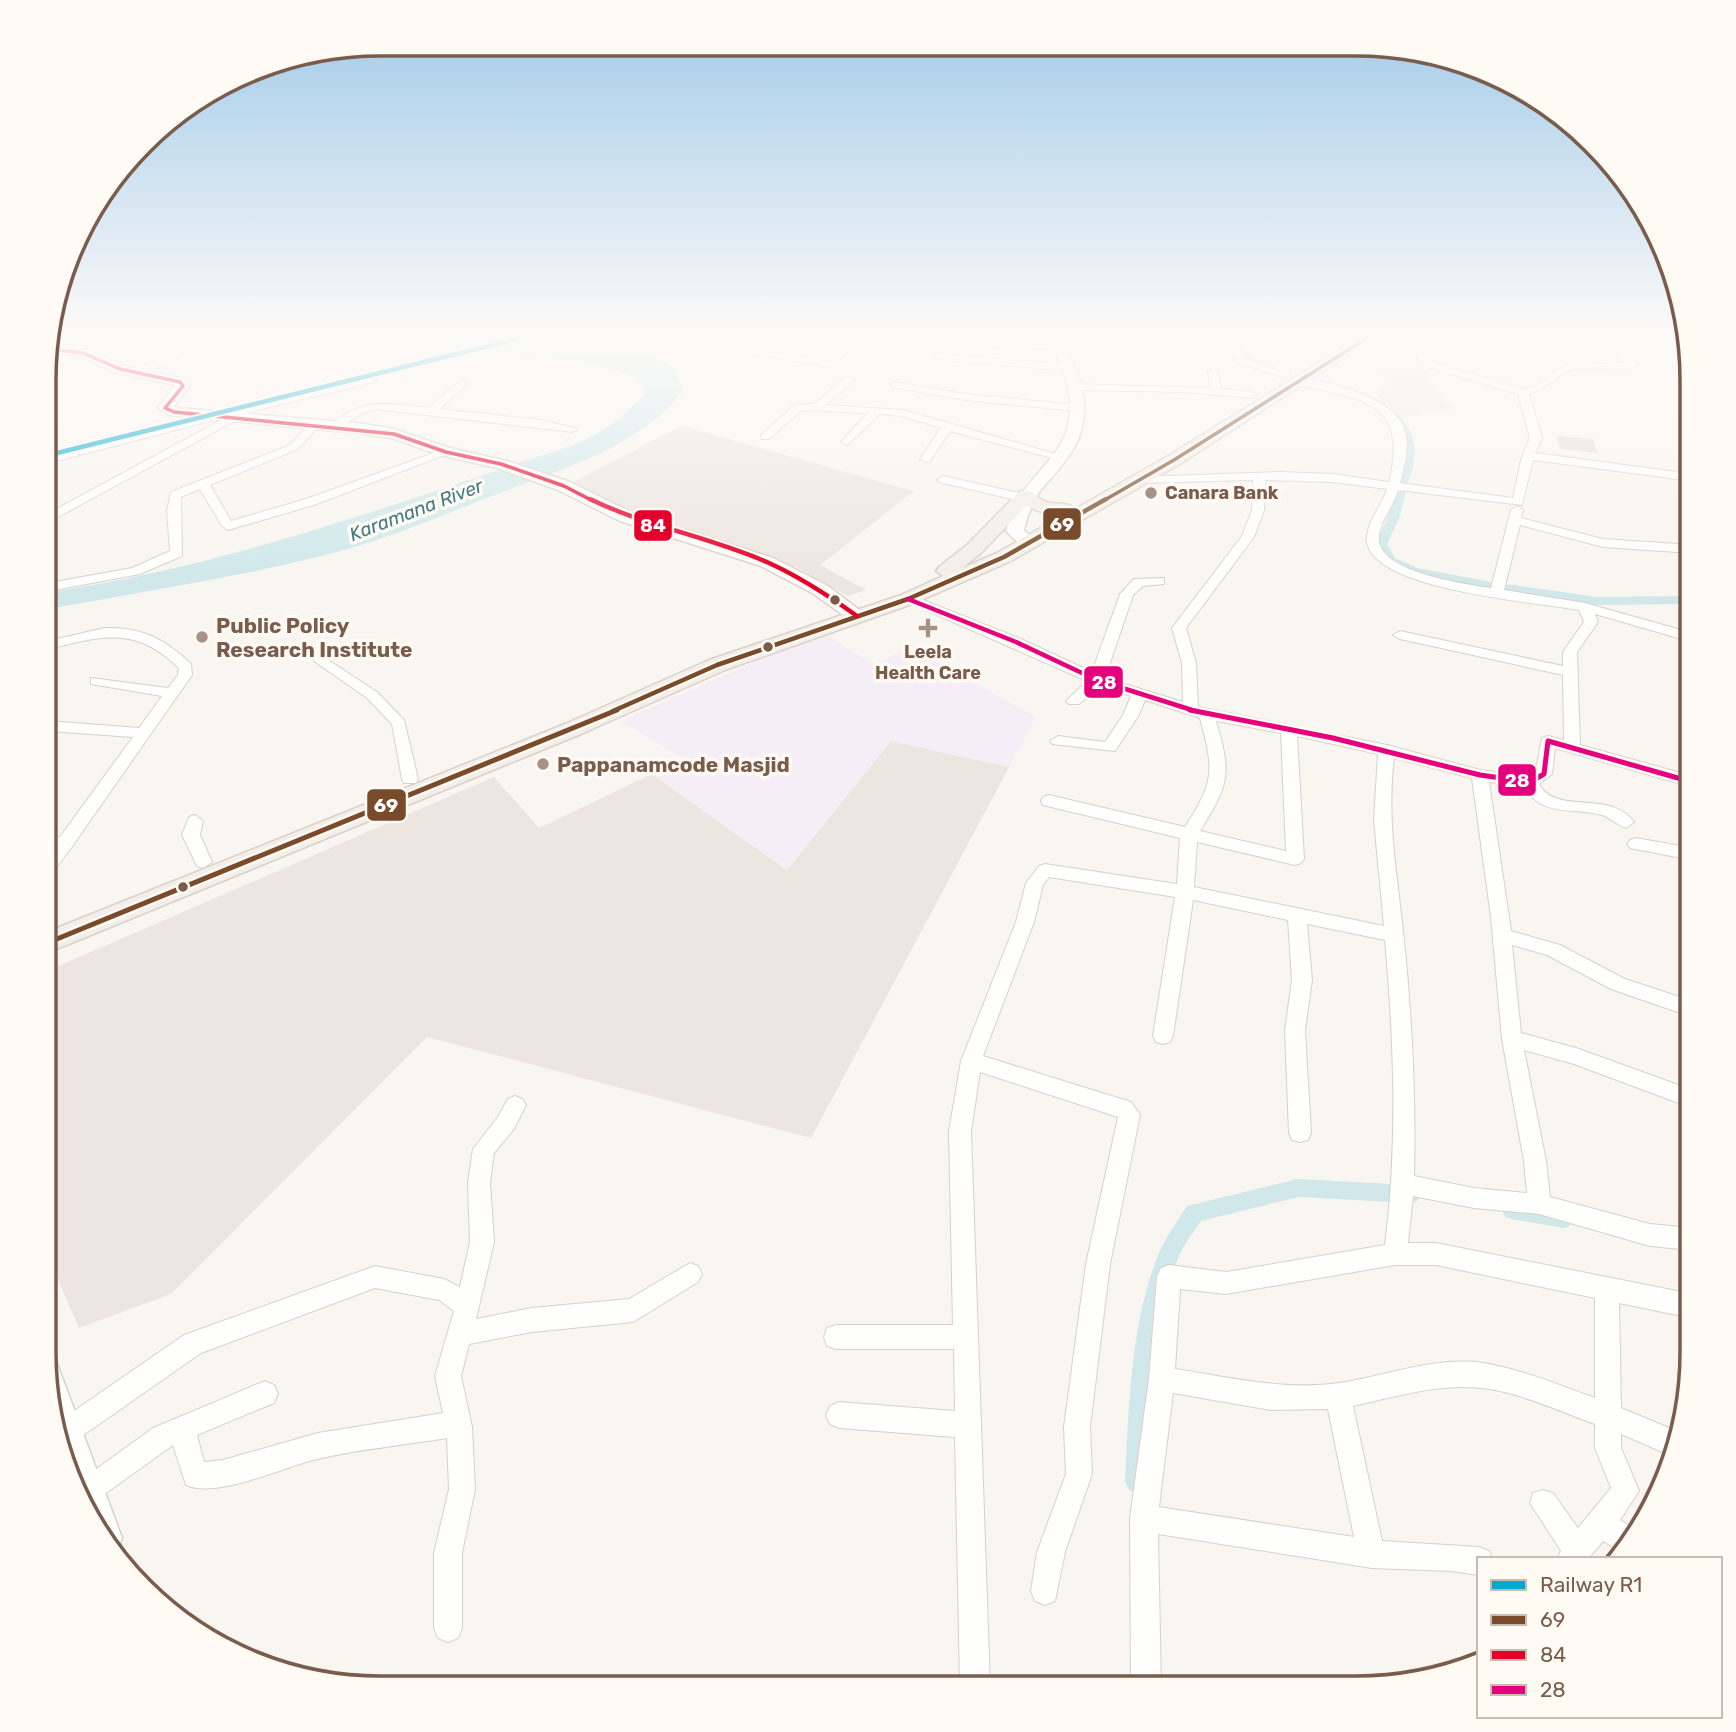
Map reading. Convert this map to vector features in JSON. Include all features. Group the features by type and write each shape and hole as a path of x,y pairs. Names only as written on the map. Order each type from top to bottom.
{"main road":[{"path":"56,922 719,651 851,612 908,599 1066,509 1223,414"},
{"path":"56,939 573,729 717,665 946,571 1142,479 1238,414"},
{"path":"1025,496 1030,502 1040,506 1066,509"},
{"path":"1014,539 1025,496"}],"street":[{"path":"194,414 394,434 446,452 501,464 564,486 626,517 767,562 851,612"},
{"path":"56,514 239,414"},
{"path":"335,427 357,414"},
{"path":"449,414 573,429"},
{"path":"765,437 791,414"},
{"path":"847,442 873,414"},
{"path":"905,414 947,428 1060,457"},
{"path":"943,480 1025,496 1073,439 1077,414"},
{"path":"1388,414 1399,429 1393,486 1373,537 1375,551 1383,559 1406,573 1433,581 1585,607 1680,635"},
{"path":"1497,591 1508,553 1509,535 1515,520 1528,457 1536,438 1529,414"},
{"path":"56,458 218,416"},
{"path":"56,586 135,571 177,554 173,500 179,492 293,447 315,425"},
{"path":"926,460 947,428"},
{"path":"203,482 228,526 310,502 446,452"},
{"path":"1528,457 1680,476"},
{"path":"1163,1036 1185,892 1189,834 1212,798 1218,776 1219,758 1199,712 1179,628 1248,537 1258,510 1259,476"},
{"path":"1142,479 1259,476 1333,478 1518,502"},
{"path":"1515,520 1602,543 1680,548"},
{"path":"1074,701 1097,680 1127,594 1139,582 1159,580"},
{"path":"908,599 1016,642 1097,680 1199,712 1387,750 1480,775 1530,782 1544,774 1548,741 1680,778"},
{"path":"1572,747 1570,652 1591,622 1585,607"},
{"path":"56,643 119,630 132,632 167,648 186,667 186,676 144,733 56,843"},
{"path":"1400,635 1569,673"},
{"path":"319,658 372,695 399,723 411,779"},
{"path":"96,681 172,693"},
{"path":"1058,741 1110,747 1131,715 1140,693"},
{"path":"56,727 144,733"},
{"path":"1049,801 1294,859 1289,729"},
{"path":"1387,750 1380,787 1381,833 1394,935 1406,1146 1395,1254"},
{"path":"1480,775 1502,936 1512,1039 1535,1161 1539,1204"},
{"path":"1530,782 1539,796 1550,802 1602,809 1619,814 1626,822"},
{"path":"195,821 191,835 203,862"},
{"path":"1636,844 1680,852"},
{"path":"975,1676 960,1131 971,1061 1025,922 1035,883 1045,870 1185,892 1394,935"},
{"path":"1297,914 1302,979 1295,1030 1300,1133"},
{"path":"1502,936 1553,950 1618,984 1680,1005"},
{"path":"1512,1039 1576,1056 1680,1095"},
{"path":"971,1061 1124,1108 1129,1115 1098,1264 1077,1427 1079,1474 1051,1552 1045,1591"},
{"path":"448,1628 448,1553 462,1489 458,1423 448,1376 482,1242 479,1183 484,1149 506,1123 515,1105"},
{"path":"1404,1184 1474,1198 1539,1204 1650,1235 1680,1238"},
{"path":"1146,1676 1144,1518 1162,1379 1169,1276 1226,1283 1395,1254 1436,1254 1680,1304"},
{"path":"459,1334 532,1320 633,1310 690,1274"},
{"path":"63,1420 193,1344 375,1277 444,1290 467,1306"},
{"path":"1543,1503 1574,1554 1626,1491 1608,1448 1607,1290"},
{"path":"836,1337 964,1337"},
{"path":"1162,1379 1271,1397 1338,1396 1408,1380 1480,1375 1513,1382 1607,1415 1668,1441"},
{"path":"87,1491 162,1437 265,1394"},
{"path":"1338,1396 1358,1501 1372,1554"},
{"path":"839,1415 968,1425"},
{"path":"182,1429 195,1476 223,1473 318,1446 458,1423"},
{"path":"1144,1518 1372,1554 1452,1557 1477,1562"},
{"path":"1599,1523 1622,1537"}],"shaded area":[{"path":"1398,414 1421,415 1402,417"},
{"path":"682,426 914,491 820,565 866,590 848,596 796,567 622,509 569,484"},
{"path":"823,632 873,665 909,647 1036,717 1009,767 891,741 787,870 652,774 684,759 621,721"},
{"path":"891,741 1009,767 811,1138 427,1037 171,1294 79,1328 56,1275 56,967 494,777 539,828 652,774 787,870"}],"water":[{"name":"Karamana River","path":"624,414 660,414 626,439 581,462 395,534 349,549 256,571 56,608 56,591 182,566 313,530 571,446 612,424"}],"building":[{"path":"1556,436 1593,439 1598,453 1561,449"}],"waterway":[{"path":"1394,414 1404,428 1409,444 1408,462 1402,484"},
{"path":"1401,491 1393,519 1381,544 1390,560 1414,571 1487,585"},
{"path":"1506,588 1597,601 1680,600"},
{"path":"1137,1482 1144,1370 1153,1314 1169,1254 1194,1213 1298,1188 1411,1194"},
{"path":"1512,1210 1563,1219"}],"rail line":[{"name":"R1","path":"56,453 215,414"}],"transit line":[{"name":"84","path":"195,414 357,428 394,434 446,452 501,464 564,486 626,517 767,562 821,590 857,616"},
{"name":"69","path":"56,939 573,729 717,665 908,599 1004,557 1174,460 1247,414"},
{"name":"28","path":"908,599 1016,642 1097,680 1207,715 1333,738 1480,775 1530,782 1544,774 1548,741 1680,779"}],"place":[{"name":"Canara Bank","path":"1151,493"},
{"name":"Leela Health Care","path":"928,628"},
{"name":"Public Policy Research Institute","path":"202,637"},
{"name":"Pappanamcode Masjid","path":"543,764"}]}
